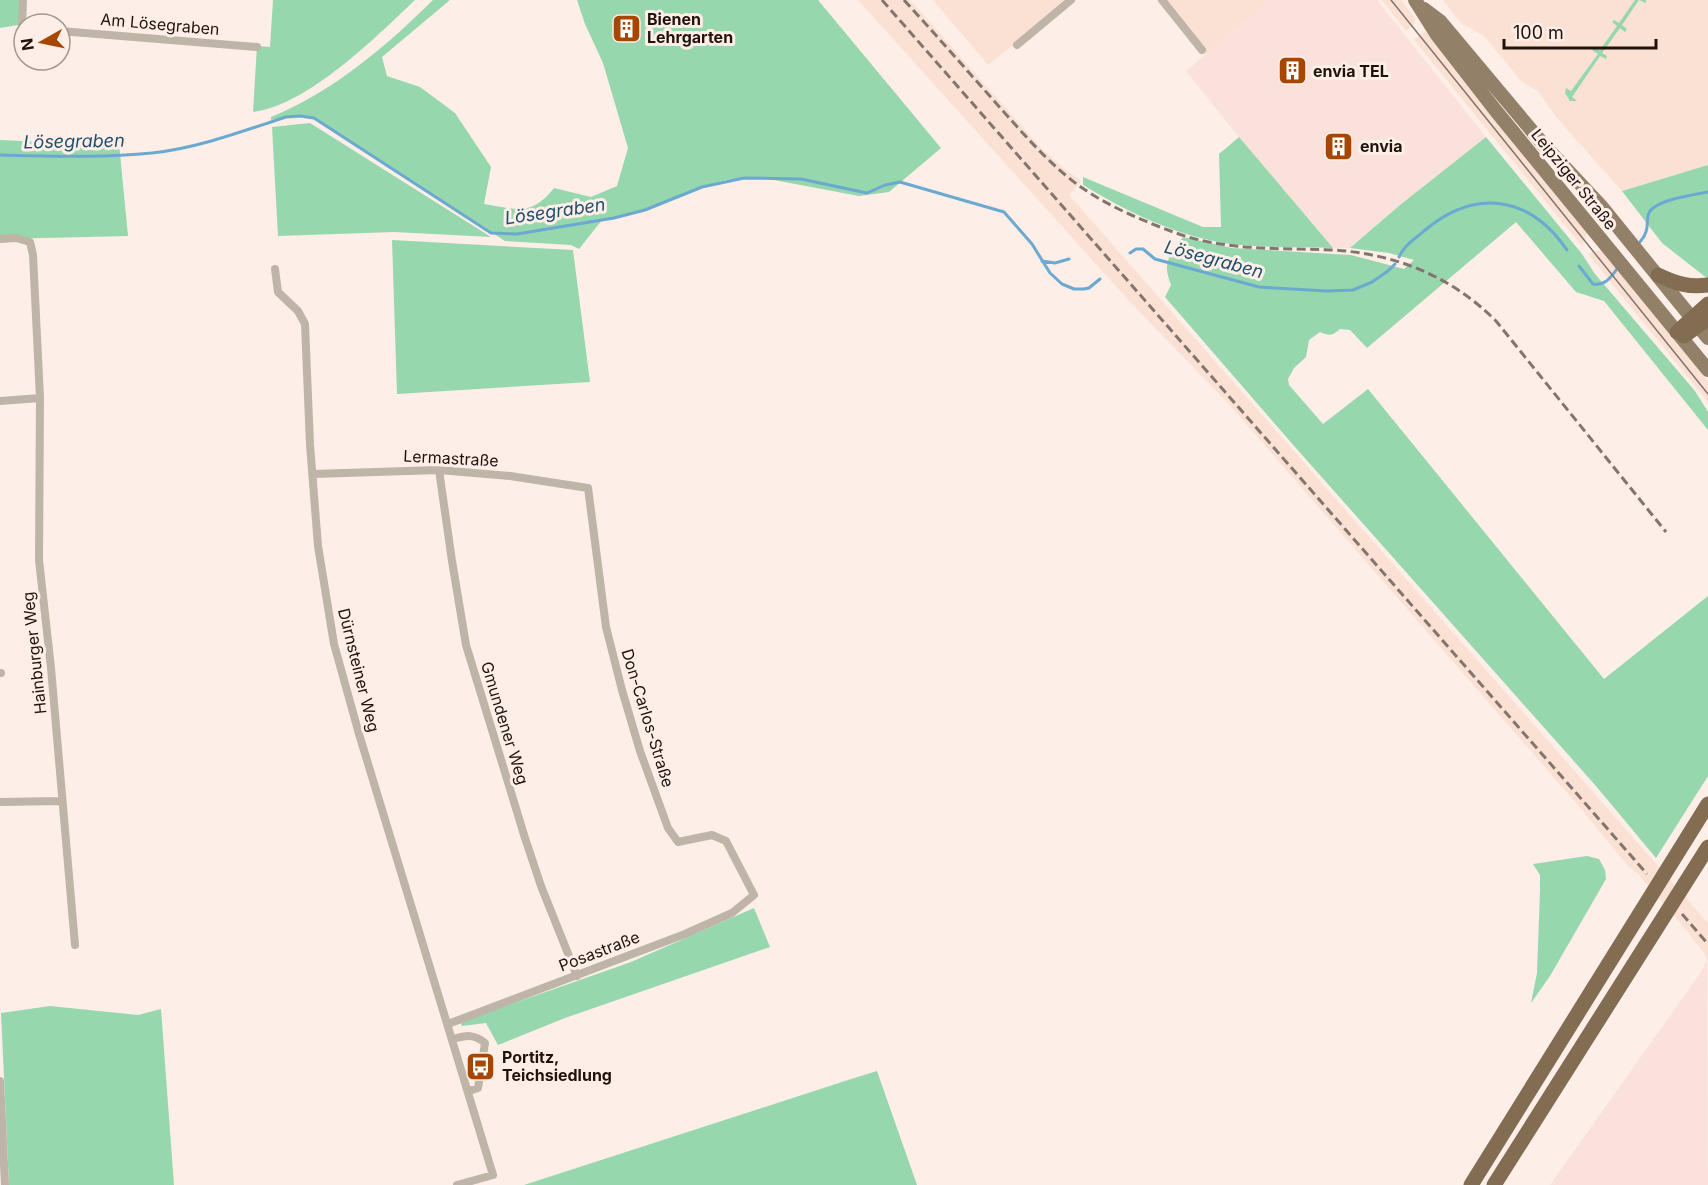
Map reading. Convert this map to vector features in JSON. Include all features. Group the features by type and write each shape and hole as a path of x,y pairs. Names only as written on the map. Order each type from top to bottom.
{"highway":[{"path":"1658,275 1684,285 1696,287 1708,285"},
{"path":"1679,334 1702,325 1708,304"},
{"path":"1471,1185 1708,804"},
{"path":"1494,1185 1708,848"}],"main road":[{"name":"Leipziger Straße","path":"1417,3 1440,21 1543,144 1601,206 1702,325"},
{"name":"Leipziger Straße","path":"1417,3 1437,35 1708,370"}],"street":[{"path":"1017,45 1071,0"},
{"path":"1162,0 1202,50"},
{"name":"Am Lösegraben","path":"72,32 230,41 257,47"},
{"path":"0,239 16,238 30,242 33,255 40,398 0,401"},
{"name":"Dürnsteiner Weg","path":"275,269 278,292 298,311 305,324 318,546 334,644 359,735 493,1175 457,1185"},
{"name":"Hainburger Weg","path":"40,398 39,560 51,668 75,945"},
{"name":"Lermastraße","path":"313,474 439,470 510,476 588,488"},
{"name":"Gmundener Weg","path":"439,470 466,645 541,886 577,976"},
{"name":"Don-Carlos-Straße","path":"588,488 606,627 640,751 668,828 678,842 712,835 726,841 754,895"},
{"path":"0,802 61,801"},
{"name":"Posastraße","path":"448,1024 707,925 732,913 754,895"},
{"path":"453,1039 466,1035 476,1036 485,1043 478,1088 469,1091"},
{"path":"0,1081 5,1185"}],"shaded area":[{"path":"858,0 910,0 1041,148 1081,181 1069,195 1708,923 1708,962 1704,953 1686,930 1639,875 1628,866 1577,804 1228,403 1132,304"},
{"path":"933,0 1069,0 988,65"},
{"path":"1162,0 1271,0 1205,55"},
{"path":"1271,0 1377,0 1486,137 1350,248 1333,248 1259,162 1186,71"},
{"path":"1382,0 1401,0 1415,18 1415,23 1406,31"},
{"path":"1443,0 1708,0 1708,165 1622,191 1556,117 1538,91 1522,82 1484,36 1461,23"},
{"path":"1426,32 1588,231 1582,246 1414,40"},
{"path":"1599,250 1604,251 1708,381 1708,402 1588,254"},
{"path":"1707,961 1708,1185 1550,1185 1701,972"}],"green space":[{"path":"0,0 25,0 24,12 12,12 12,26 0,28"},
{"path":"273,0 415,0 381,33 318,84 274,107 253,112 257,46 270,47"},
{"path":"433,0 450,0 382,57 387,76 420,87 455,113 491,167 484,204 523,209 538,203 554,188 591,197 617,186 628,148 603,63 577,0 818,0 941,148 889,192 859,196 758,177 726,180 640,211 602,220 579,249 571,245 505,241 313,117 285,117 271,120 271,117 316,94 357,67"},
{"path":"1635,0 1639,0 1622,25 1627,29 1625,32 1620,28 1602,53 1607,56 1606,59 1600,56 1572,97 1577,101 1570,101 1565,93 1566,88 1571,91 1598,54 1592,50 1594,47 1600,50 1617,26 1612,22 1614,20 1619,23"},
{"path":"310,123 491,237 394,232 278,236 272,127"},
{"path":"1239,137 1333,248 1231,244 1192,236 1117,205 1083,185 1083,177 1203,227 1221,227 1219,154"},
{"path":"1486,137 1582,254 1595,274 1695,391 1708,412 1708,430 1604,301 1576,292 1516,222 1367,348 1350,330 1340,329 1331,335 1320,332 1309,340 1306,357 1294,368 1288,379 1289,385 1323,424 1368,389 1604,679 1708,596 1708,776 1656,858 1596,786 1165,297 1171,285 1167,270 1168,260 1183,237 1232,248 1351,255 1404,269 1414,260 1389,253 1350,248"},
{"path":"88,138 119,143 128,236 0,239 0,140 67,143"},
{"path":"1708,165 1708,279 1662,243 1622,191"},
{"path":"392,240 573,250 590,382 397,394"},
{"path":"1587,856 1599,859 1605,870 1606,879 1550,976 1531,1003 1537,973 1540,891 1540,875 1533,864"},
{"path":"754,908 770,947 565,1018 498,1045 486,1023 462,1026 460,1022 631,962"},
{"path":"50,1006 138,1015 161,1009 174,1185 9,1185 1,1013"},
{"path":"877,1071 917,1185 524,1185 845,1081"}],"waterway":[{"name":"Lösegraben","path":"0,155 95,156 169,151 203,143 286,117 314,118 491,233 517,234 614,218 645,210 702,187 744,178 801,179 867,193 885,185 900,182 1004,212 1032,244 1050,273 1062,284 1074,289 1084,289 1089,288 1100,279"},
{"name":"Lösegraben","path":"1640,242 1646,233 1648,214 1655,207 1677,198 1708,192"},
{"name":"Lösegraben","path":"1399,257 1410,243 1443,217 1463,208 1482,204 1500,204 1519,208 1536,218 1567,250"},
{"name":"Lösegraben","path":"1130,253 1136,249 1143,249 1155,259 1259,287 1327,291 1353,290 1372,282 1395,264"},
{"path":"1042,261 1055,263 1069,259"},
{"name":"Lösegraben","path":"1579,266 1593,284 1604,283 1617,269"}],"tram line":[{"path":"1391,0 1708,394"}],"railway":[{"path":"882,0 1647,874"},
{"path":"904,0 1045,156 1078,185 1113,206 1176,233 1215,243 1254,248 1333,250 1379,256 1421,270 1460,291 1496,321 1666,532"},
{"path":"1682,914 1708,944"}],"place":[{"name":"Bienen Lehrgarten","path":"626,28"},
{"name":"envia TEL","path":"1292,71"},
{"name":"envia","path":"1339,146"},
{"name":"Portitz, Teichsiedlung","path":"481,1066"}]}
